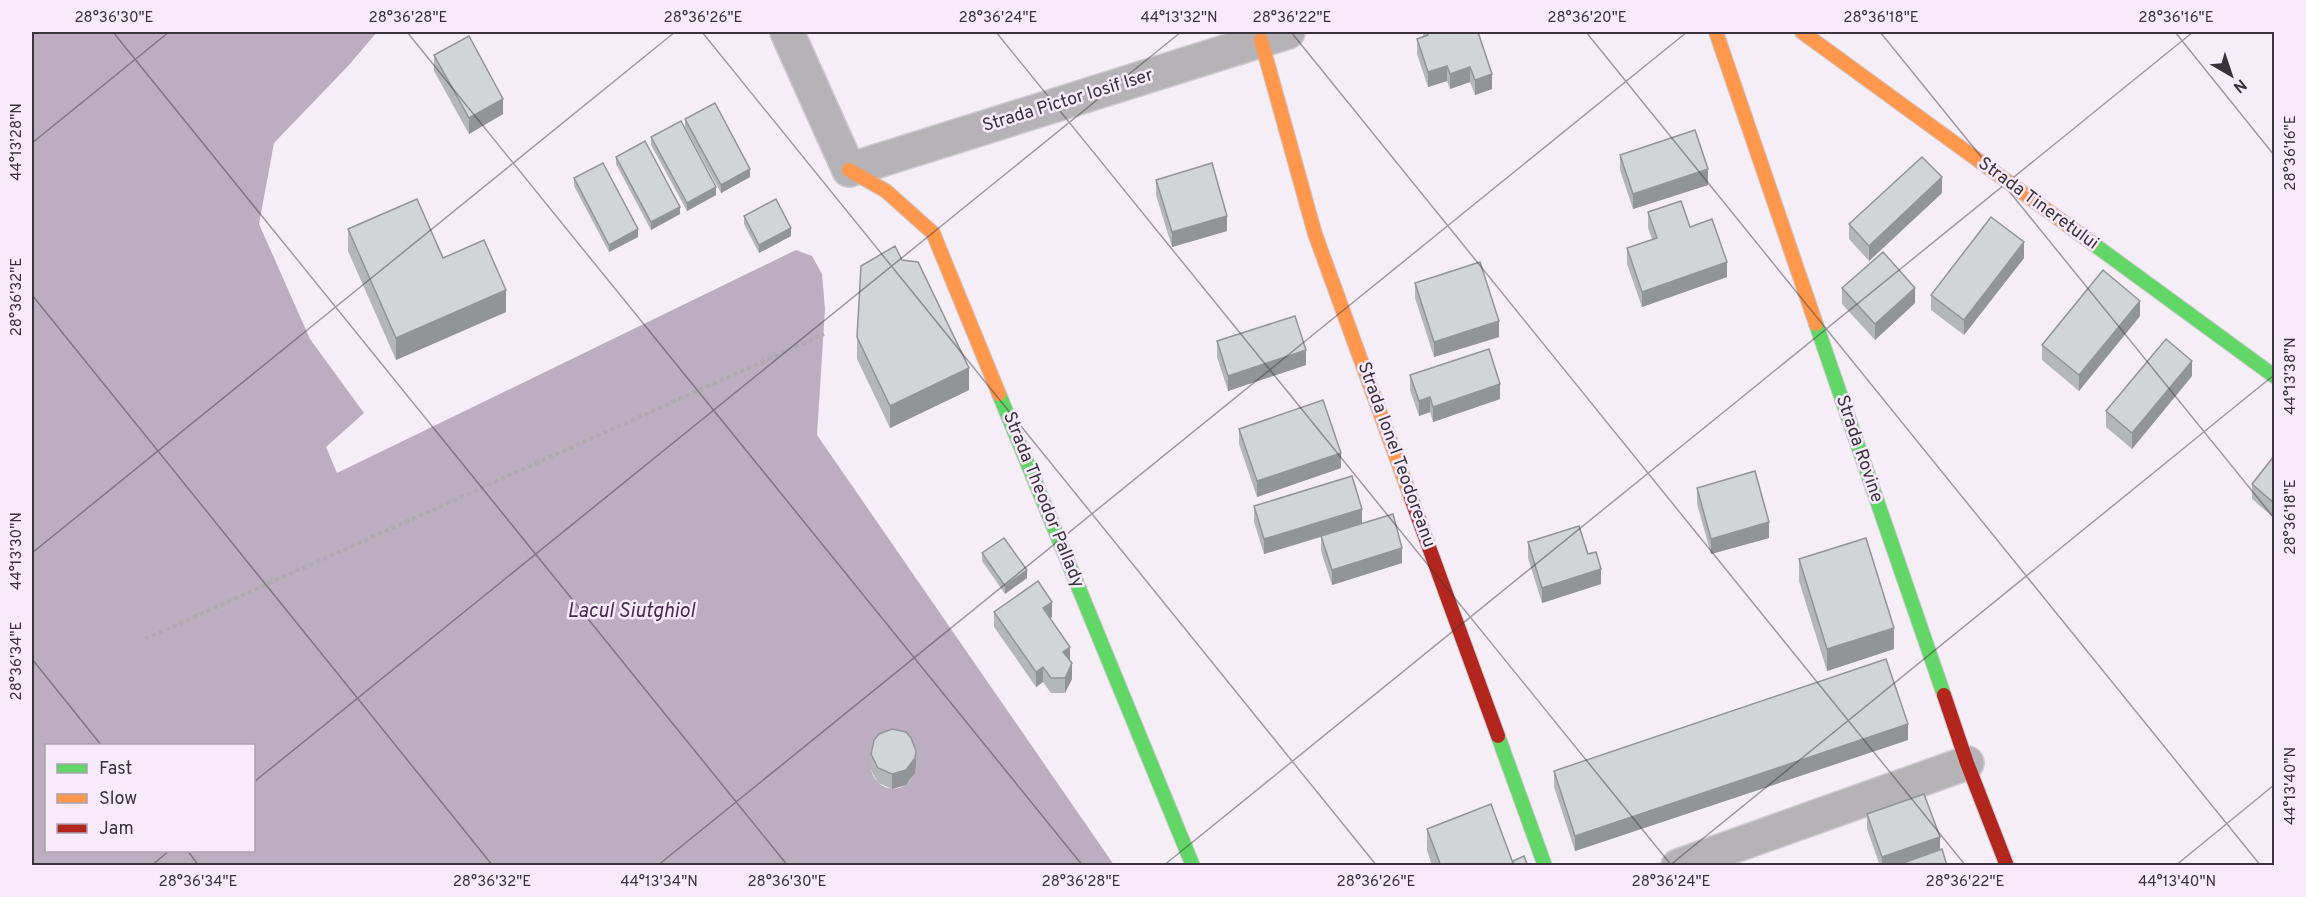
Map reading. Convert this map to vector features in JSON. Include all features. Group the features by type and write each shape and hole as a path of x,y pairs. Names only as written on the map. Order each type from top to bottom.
{"street":[{"path":"787,32 849,170"},
{"name":"Strada Rovine","path":"1716,32 1967,763 2007,866"},
{"name":"Strada Tineretului","path":"1802,32 2274,376"},
{"name":"Strada Pictor Iosif Iser","path":"849,170 1274,36"},
{"name":"Strada Ionel Teodoreanu","path":"1274,36 1315,234 1545,866"},
{"name":"Strada Theodor Pallady","path":"849,170 886,191 933,233 1193,866"},
{"path":"1678,866 1967,763"}],"path":[{"path":"145,639 824,334"}],"water":[{"name":"Lacul Siutghiol","path":"32,32 377,32 349,65 274,143 259,224 310,339 364,413 326,447 337,473 796,250 812,256 822,274 825,309 817,435 1114,865 32,865","holes":["914,759 915,770 912,779 906,785 890,789 882,786 871,770"]}],"building":[{"path":"1427,32 1478,32 1492,74 1475,80 1470,67 1450,74 1447,66 1428,72 1417,39 1428,35"},
{"path":"469,36 503,99 469,118 434,55"},
{"path":"715,103 750,169 721,185 685,119"},
{"path":"681,121 716,187 687,203 651,137"},
{"path":"1695,130 1708,169 1633,194 1620,155"},
{"path":"645,141 680,207 651,222 616,157"},
{"path":"1922,157 1942,177 1869,246 1849,224"},
{"path":"603,163 638,229 609,245 574,178"},
{"path":"1212,163 1227,216 1172,232 1156,180"},
{"path":"417,199 443,258 484,240 506,290 396,338 348,229"},
{"path":"776,199 791,228 759,245 744,216"},
{"path":"1681,201 1690,227 1712,219 1727,262 1642,292 1627,248 1657,238 1648,212"},
{"path":"1991,217 2024,242 1964,320 1931,295"},
{"path":"895,246 902,260 918,262 969,368 890,406 857,337 861,266"},
{"path":"1883,252 1915,288 1875,324 1842,288"},
{"path":"1480,262 1499,321 1434,342 1415,283"},
{"path":"2103,270 2140,301 2079,375 2042,345"},
{"path":"1295,316 1306,350 1228,376 1217,341"},
{"path":"2166,339 2192,361 2132,433 2106,411"},
{"path":"1489,349 1500,384 1433,407 1430,397 1419,401 1410,375"},
{"path":"1323,400 1341,453 1257,481 1239,429"},
{"path":"2274,456 2274,503 2252,484"},
{"path":"1755,471 1769,522 1711,539 1697,488"},
{"path":"1352,476 1362,509 1264,539 1254,506"},
{"path":"1393,514 1402,548 1332,570 1321,536"},
{"path":"1579,526 1588,554 1596,552 1601,569 1542,588 1528,542"},
{"path":"1004,538 1027,570 1005,586 982,553"},
{"path":"1866,538 1894,628 1827,649 1799,559"},
{"path":"1038,581 1052,602 1043,608 1070,647 1063,652 1072,663 1065,678 1051,678 1043,667 1036,672 994,612"},
{"path":"1886,659 1908,724 1575,836 1554,771"},
{"path":"892,729 906,732 916,751 915,758 906,770 892,774 878,768 871,754 874,740 879,734"},
{"path":"1924,794 1940,837 1882,857 1867,814"},
{"path":"1491,804 1514,866 1441,866 1427,829"},
{"path":"1942,849 1947,866 1895,866"},
{"path":"1524,856 1528,866 1514,866 1513,861"}],"traffic: fast":[{"path":"2092,243 2274,376"},
{"path":"1816,324 1944,695"},
{"path":"999,394 1193,866"},
{"path":"1498,736 1545,866"}],"traffic: slow":[{"path":"1716,32 1816,324"},
{"path":"1802,32 2092,243"},
{"path":"1261,40 1315,234 1411,498"},
{"path":"849,170 886,191 933,233 999,394"}],"traffic: jam":[{"path":"1411,498 1498,736"},
{"path":"1944,695 1967,763 2007,866"}]}
